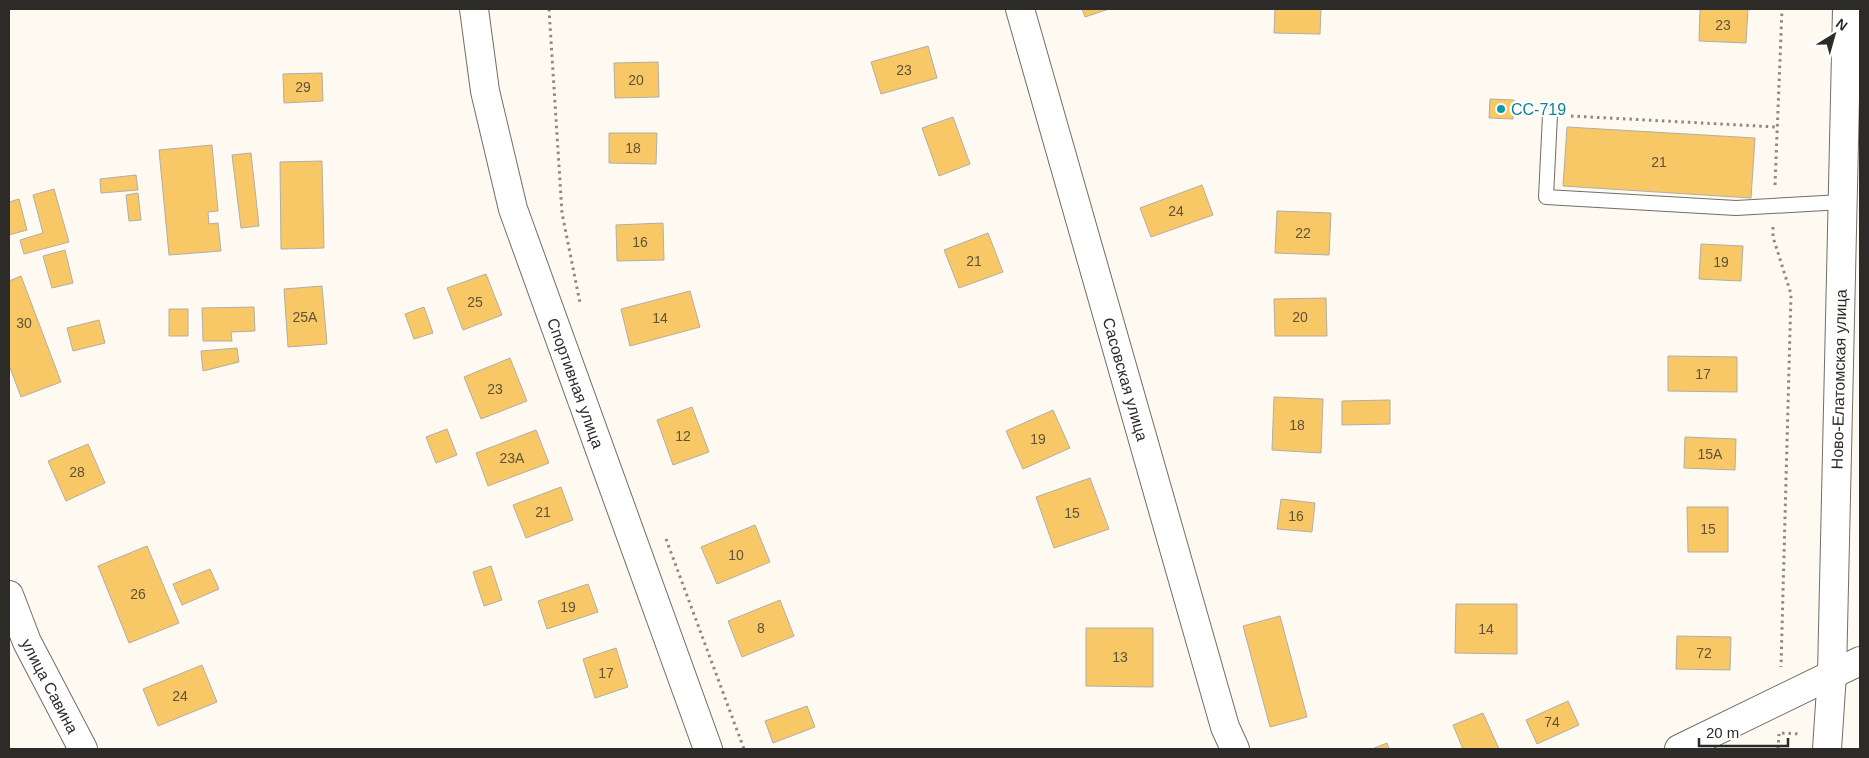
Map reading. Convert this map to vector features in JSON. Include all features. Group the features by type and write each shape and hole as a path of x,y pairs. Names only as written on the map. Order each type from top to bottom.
{"street":[{"name":"Спортивная улица","path":"474,9 485,91 514,209 708,749"},
{"name":"Сасовская улица","path":"1020,9 1225,728 1235,749"},
{"name":"Ново-Елатомская улица","path":"1827,749 1832,674 1847,9"},
{"name":"улица Савина","path":"9,594 27,642 82,749"},
{"path":"1680,749 1860,661"}],"lane":[{"path":"1550,115 1546,196 1736,208 1842,202"}],"path":[{"path":"549,9 562,213 580,304"},
{"path":"1778,749 1791,294 1773,237 1782,9"},
{"path":"1550,115 1777,127"},
{"path":"664,535 744,749"}],"building":[{"path":"1082,9 1109,9 1085,17"},
{"path":"1275,9 1321,9 1320,34 1274,33"},
{"path":"1700,9 1748,9 1746,43 1699,41"},
{"path":"928,46 937,78 881,94 871,62"},
{"path":"658,62 659,97 615,98 614,63"},
{"path":"322,73 323,101 284,103 283,74"},
{"name":"СС-719","path":"1490,99 1514,100 1513,119 1489,118"},
{"path":"953,117 970,164 939,176 922,128"},
{"path":"1567,127 1755,138 1751,198 1563,186"},
{"path":"609,133 657,133 656,164 609,163"},
{"path":"212,145 218,211 208,212 209,224 218,223 221,251 169,255 159,150"},
{"path":"251,153 259,226 241,228 232,155"},
{"path":"322,161 324,248 281,249 280,162"},
{"path":"136,175 138,190 101,193 100,179"},
{"path":"1202,185 1213,215 1151,237 1140,208"},
{"path":"54,189 69,242 24,254 20,240 43,233 33,195"},
{"path":"138,193 141,220 129,221 126,195"},
{"path":"19,199 27,230 9,235 9,202"},
{"path":"1277,211 1331,213 1329,255 1275,253"},
{"path":"663,223 664,260 617,261 616,225"},
{"path":"988,233 1003,272 959,288 944,250"},
{"path":"1701,244 1743,246 1741,281 1699,279"},
{"path":"65,250 73,283 52,288 43,256"},
{"path":"486,274 502,315 463,330 447,288"},
{"path":"21,276 61,382 21,397 9,365 9,281"},
{"path":"322,286 327,344 288,347 284,289"},
{"path":"690,291 700,327 630,346 621,309"},
{"path":"1326,298 1327,336 1275,336 1274,299"},
{"path":"254,307 255,331 231,332 232,341 203,341 202,308"},
{"path":"424,307 433,333 414,339 405,314"},
{"path":"169,309 188,309 188,336 169,336"},
{"path":"99,320 105,343 73,351 67,328"},
{"path":"237,348 239,362 203,371 201,351"},
{"path":"1668,356 1737,357 1737,392 1668,391"},
{"path":"510,358 527,401 481,419 464,377"},
{"path":"1274,397 1323,399 1321,453 1272,450"},
{"path":"1390,400 1390,424 1342,425 1342,401"},
{"path":"692,407 709,452 673,465 657,420"},
{"path":"1053,410 1070,448 1023,469 1006,431"},
{"path":"447,429 457,455 436,463 426,437"},
{"path":"536,430 549,463 488,486 476,453"},
{"path":"1685,437 1736,439 1735,470 1684,468"},
{"path":"88,444 105,483 66,501 48,461"},
{"path":"1090,478 1109,529 1054,548 1036,497"},
{"path":"561,487 573,520 526,538 513,505"},
{"path":"1281,499 1315,503 1312,532 1277,529"},
{"path":"1687,507 1728,507 1728,552 1688,552"},
{"path":"755,525 770,562 717,584 701,547"},
{"path":"147,546 179,623 129,643 98,566"},
{"path":"491,566 502,600 484,606 473,572"},
{"path":"210,569 219,589 182,605 173,584"},
{"path":"588,584 598,612 547,629 538,601"},
{"path":"780,600 794,636 742,657 728,621"},
{"path":"1456,604 1517,604 1517,654 1455,653"},
{"path":"1280,616 1307,717 1270,727 1243,626"},
{"path":"1086,628 1153,628 1153,687 1086,686"},
{"path":"1677,636 1731,637 1730,670 1676,669"},
{"path":"616,648 628,687 595,698 583,659"},
{"path":"202,665 217,702 158,726 143,689"},
{"path":"1568,701 1579,725 1537,744 1526,720"},
{"path":"807,706 815,727 773,743 765,721"},
{"path":"1483,713 1499,749 1463,749 1453,725"},
{"path":"1387,743 1389,749 1372,749"}],"place":[{"name":"СС-719","path":"1501,109"}]}
